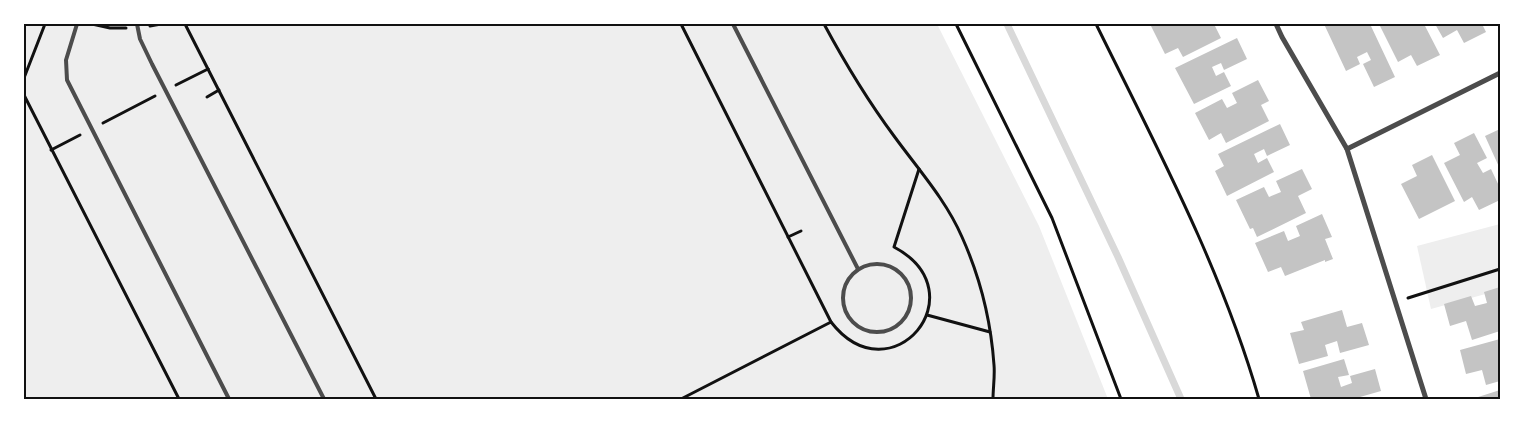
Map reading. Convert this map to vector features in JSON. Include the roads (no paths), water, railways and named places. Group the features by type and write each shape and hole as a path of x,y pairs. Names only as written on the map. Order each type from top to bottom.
{"street":[{"path":"1276,24 1346,149 1426,399"},
{"path":"1346,149 1500,73"}],"lane":[{"path":"77,24 66,60 68,80 229,399"},
{"path":"137,24 140,39 324,399"},
{"path":"733,24 858,269"},
{"path":"879,263 894,268 906,279 911,289 912,300 910,310 904,320 896,327 886,331 876,332 867,330 858,326 846,312 843,303 843,293 846,284 858,269 879,263"}],"waterway":[{"path":"1007,24 1118,257 1181,399"}]}
